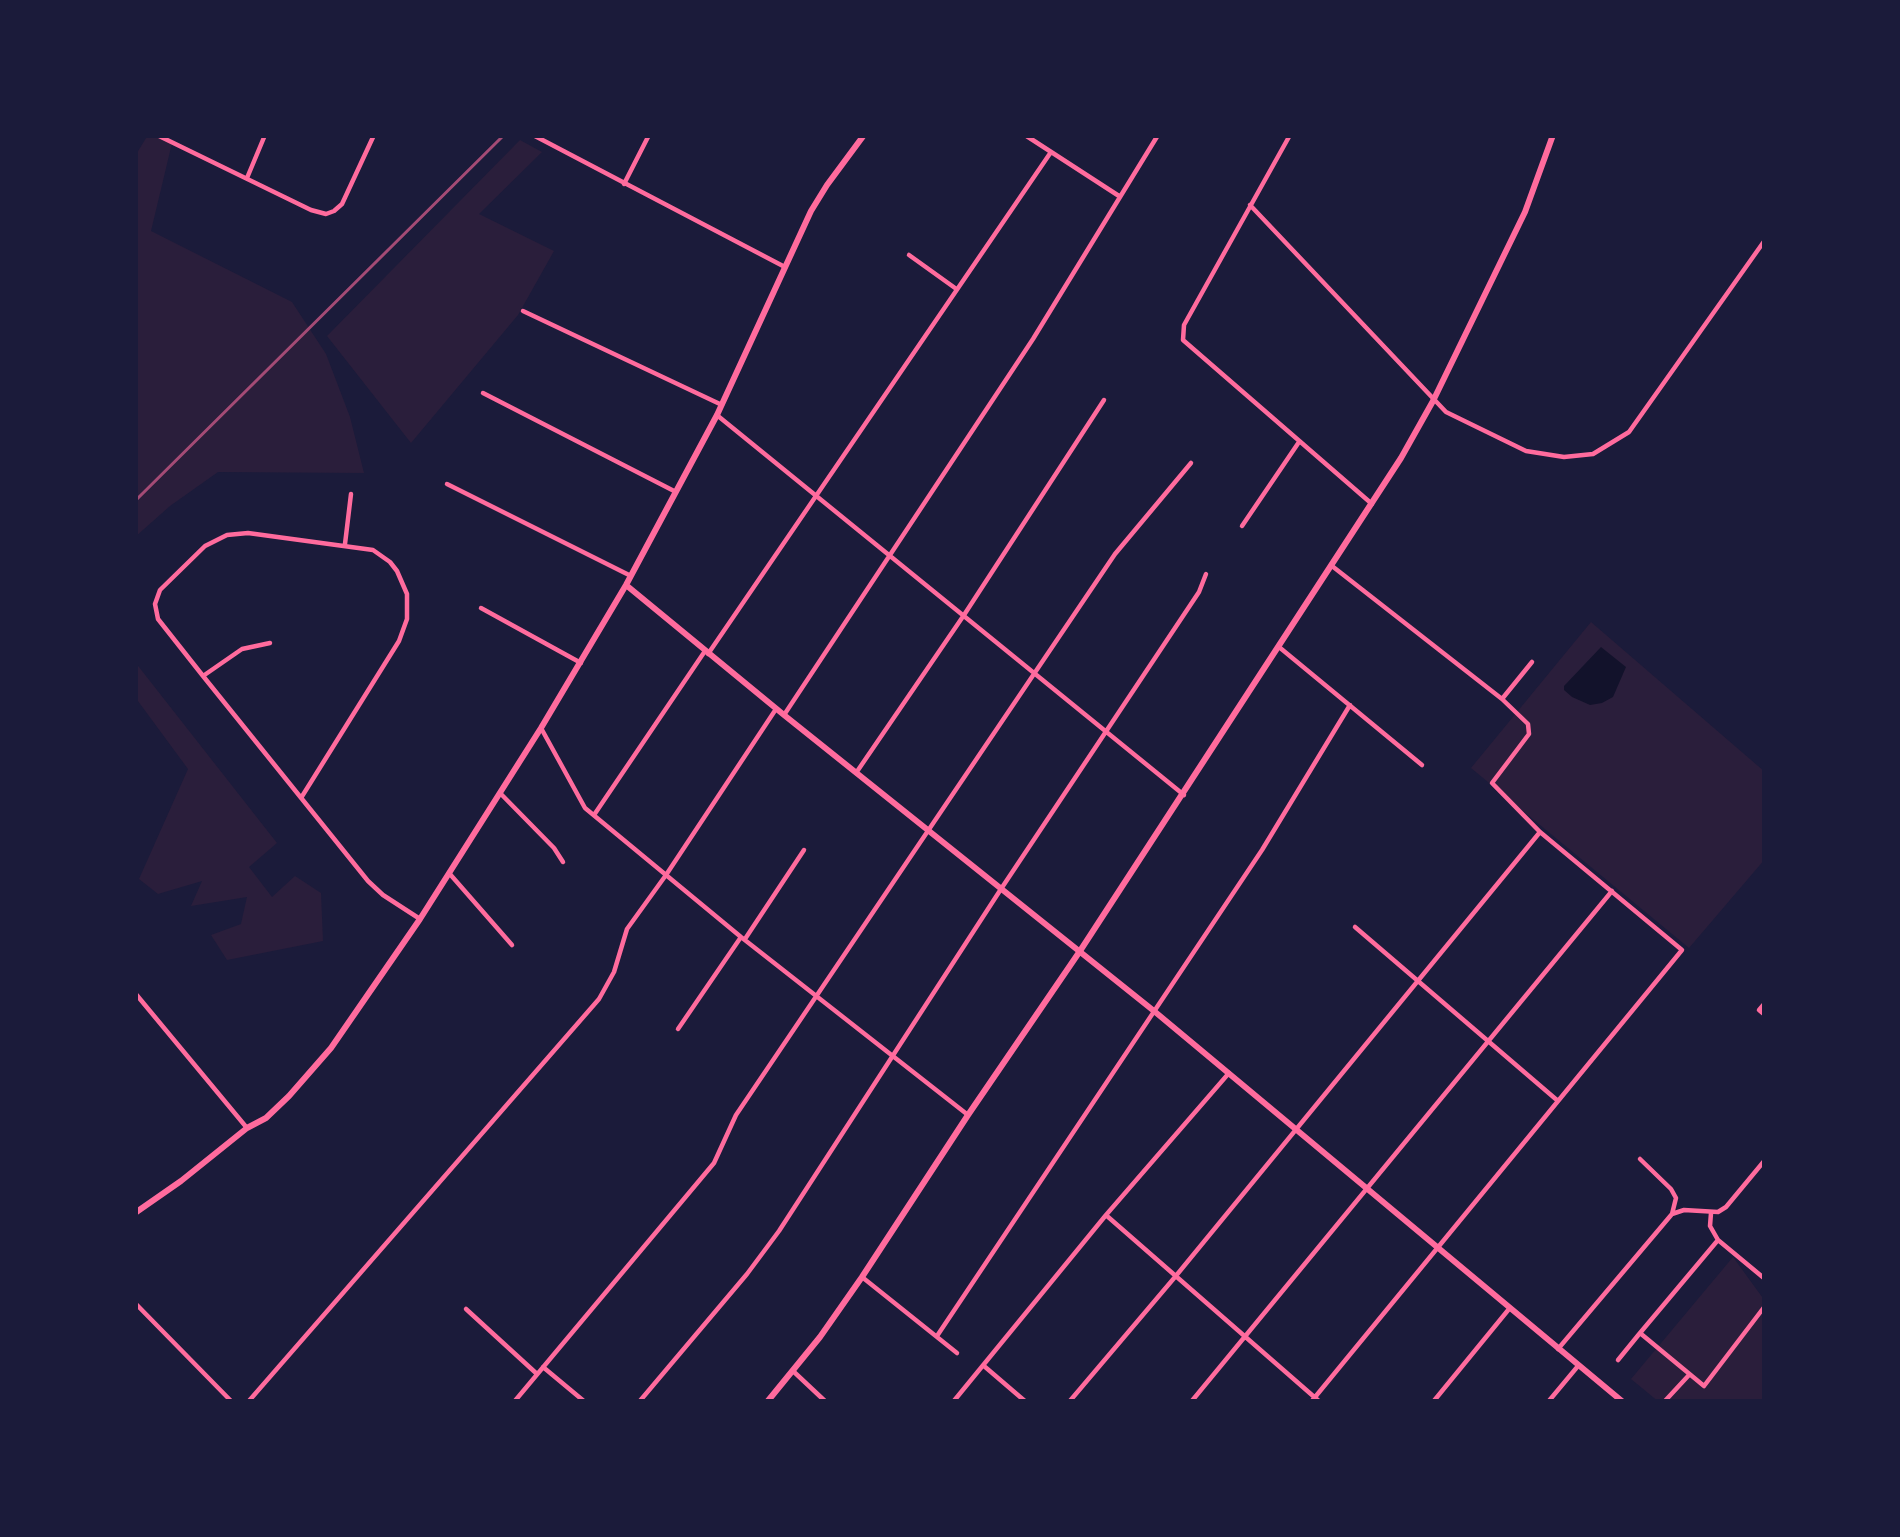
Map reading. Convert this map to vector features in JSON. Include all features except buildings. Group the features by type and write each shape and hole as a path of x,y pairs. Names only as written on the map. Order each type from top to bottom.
{"street":[{"path":"157,135 319,213 334,211 342,204 374,135"},
{"path":"247,178 265,135"},
{"path":"533,135 785,267"},
{"path":"624,184 649,135"},
{"path":"135,1213 266,1118 311,1072 420,919 626,585 722,405 818,198 864,135"},
{"path":"1025,135 1119,196"},
{"path":"784,715 1021,357 1159,135"},
{"path":"1173,348 1183,340 1184,325 1290,135"},
{"path":"767,1402 862,1277 1372,504 1432,401 1526,212 1553,135"},
{"path":"594,815 1051,152"},
{"path":"1250,205 1432,401 1462,421 1538,454 1578,458 1605,448 1638,422 1765,241"},
{"path":"909,255 955,288"},
{"path":"523,311 722,405"},
{"path":"1183,340 1372,504"},
{"path":"483,393 676,492"},
{"path":"856,773 1104,400"},
{"path":"717,415 1184,795"},
{"path":"1242,526 1299,442"},
{"path":"514,1402 714,1163 736,1115 1114,554 1192,463"},
{"path":"447,484 631,576"},
{"path":"345,544 351,494"},
{"path":"301,798 399,641 408,606 403,583 390,562 373,550 226,535 205,546 160,590 155,604 158,619 301,798 372,885 420,919"},
{"path":"1106,1216 1315,1401 1682,950 1540,832 1492,783 1529,734 1528,724 1332,566"},
{"path":"639,1402 764,1253 1199,592 1206,574"},
{"path":"626,585 1229,1072 1623,1402"},
{"path":"481,608 581,663"},
{"path":"203,676 242,649 270,643"},
{"path":"1279,646 1422,765"},
{"path":"1502,699 1532,662"},
{"path":"937,1336 1262,850 1350,705"},
{"path":"248,1402 603,994 627,928 776,708"},
{"path":"541,728 585,808 968,1115"},
{"path":"500,793 563,862"},
{"path":"1069,1402 1540,832"},
{"path":"678,1029 804,850"},
{"path":"449,873 512,945"},
{"path":"1191,1402 1612,891"},
{"path":"1354,927 1558,1101"},
{"path":"135,993 247,1128"},
{"path":"1762,1013 1765,1003"},
{"path":"953,1402 1229,1072"},
{"path":"1558,1349 1672,1214 1676,1198 1671,1189 1640,1160"},
{"path":"1672,1214 1684,1210 1712,1214 1726,1207 1765,1160"},
{"path":"1712,1214 1710,1226 1718,1240 1765,1279"},
{"path":"1618,1360 1718,1240"},
{"path":"862,1277 957,1353"},
{"path":"135,1303 232,1402"},
{"path":"1640,1333 1704,1386 1765,1306"},
{"path":"1433,1402 1510,1308"},
{"path":"466,1309 537,1374"},
{"path":"984,1366 1027,1402"},
{"path":"1548,1402 1578,1366"},
{"path":"543,1367 585,1402"},
{"path":"793,1371 826,1402"},
{"path":"1664,1402 1690,1374"}],"shaded area":[{"path":"148,135 172,143 151,231 292,302 326,354 350,417 364,473 218,472 135,537 135,156"},
{"path":"520,140 542,152 479,214 554,251 518,315 411,443 327,336"},
{"path":"1591,622 1765,772 1765,859 1689,948 1471,768"},
{"path":"1601,647 1626,667 1613,697 1590,705 1572,697 1564,686"},
{"path":"135,662 277,843 249,867 272,897 295,876 321,893 323,941 227,960 211,935 241,924 247,897 191,906 202,881 158,894 139,879 188,769 135,697"},
{"path":"1733,1257 1765,1301 1765,1402 1659,1402 1631,1379"}],"railway":[{"path":"135,501 504,135"}]}
